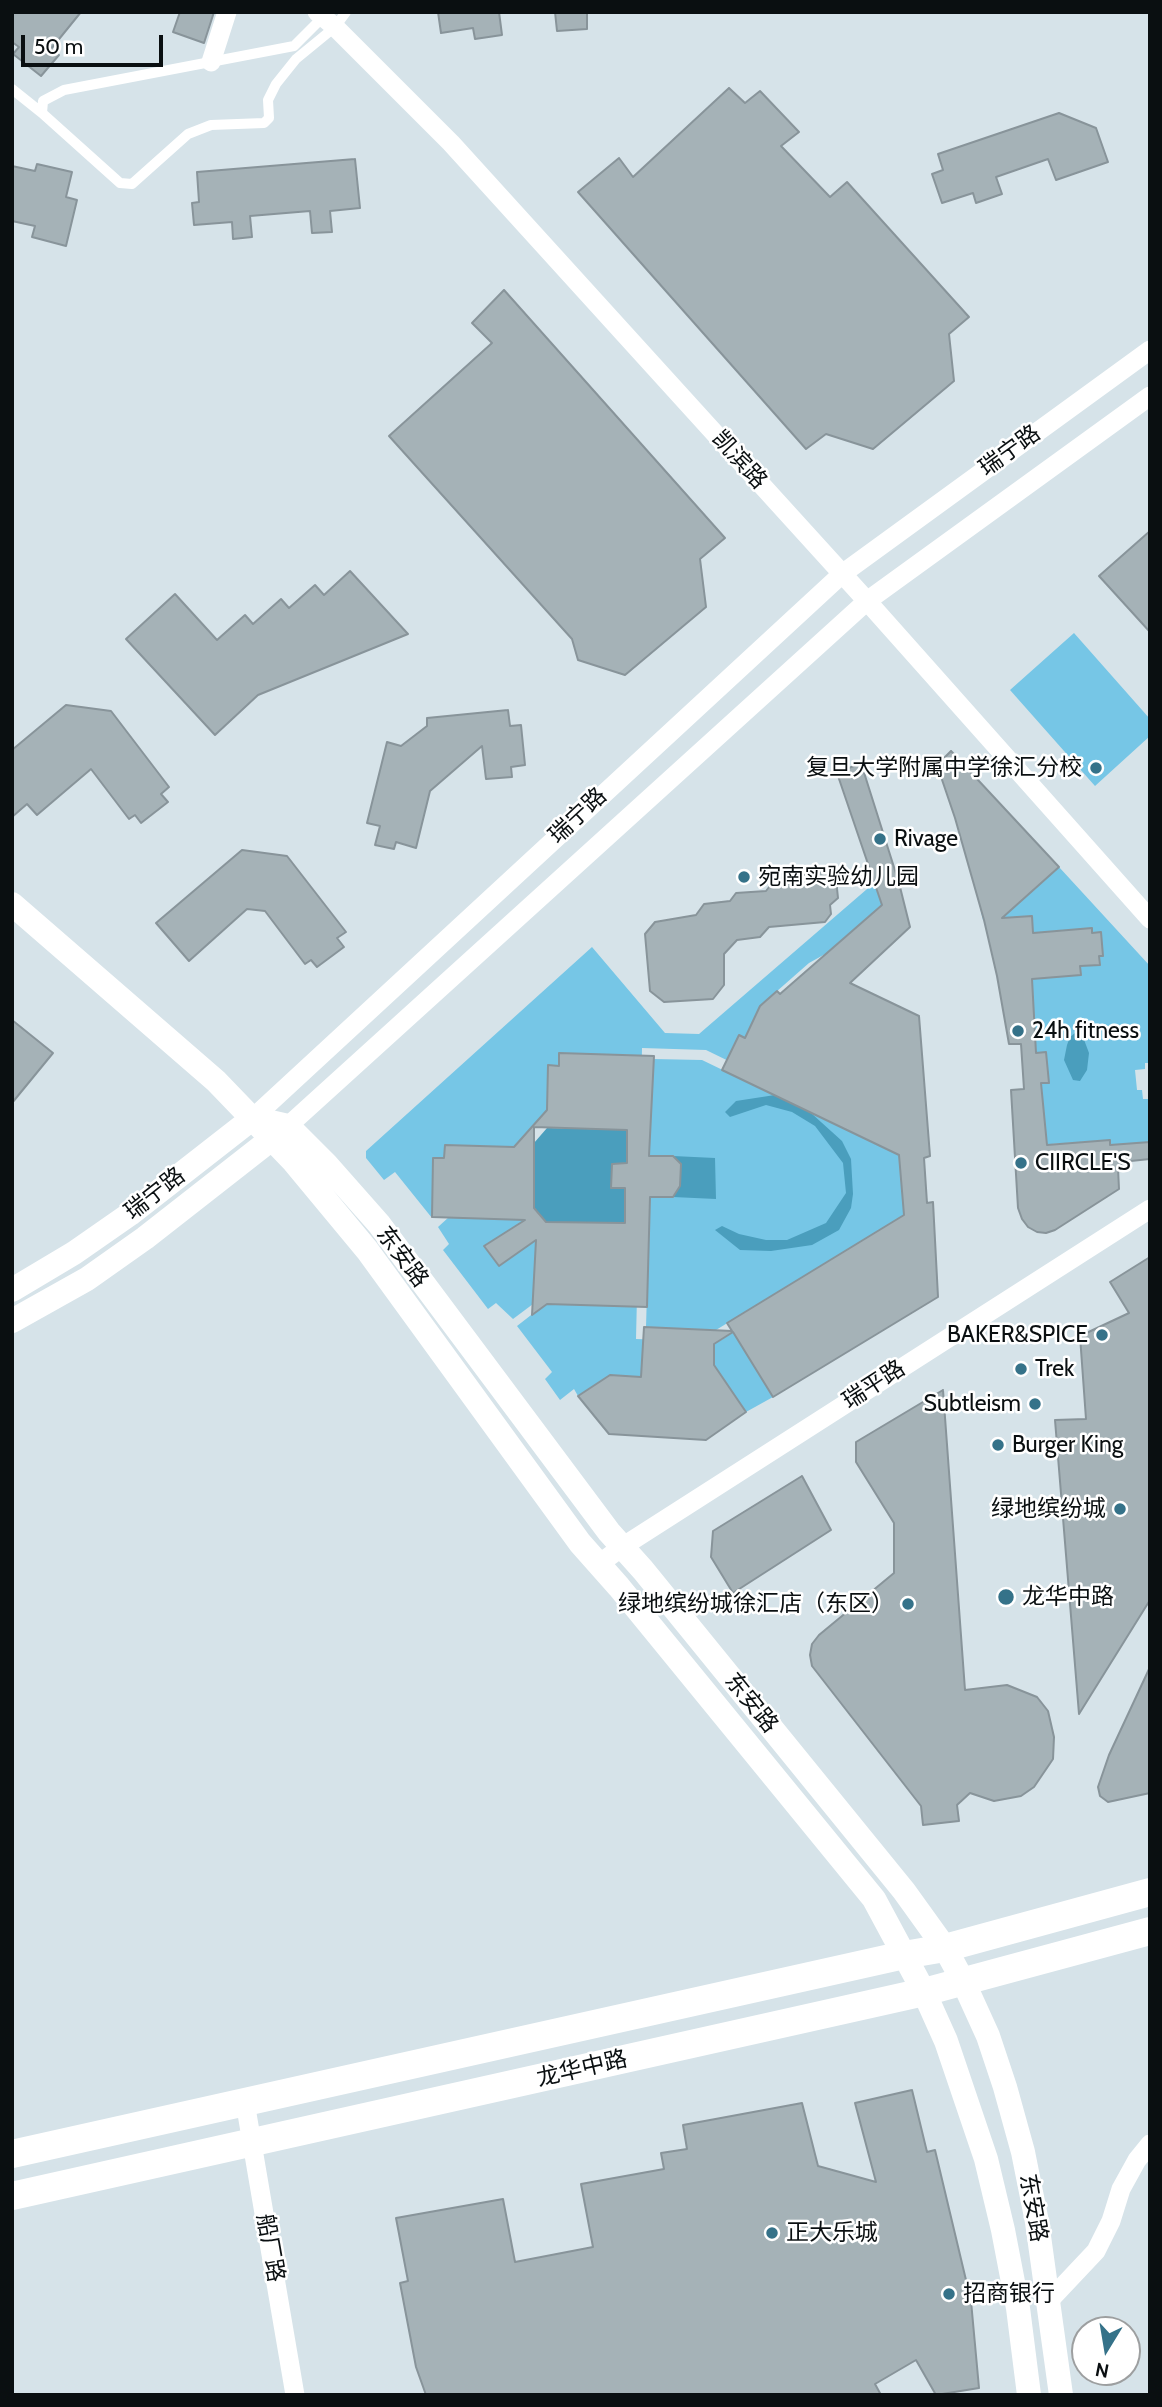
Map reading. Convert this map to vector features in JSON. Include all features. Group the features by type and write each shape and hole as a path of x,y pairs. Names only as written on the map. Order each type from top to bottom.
{"main road":[{"name":"龙华中路","path":"12,2154 945,1948 1150,1892"},
{"name":"龙华中路","path":"12,2196 924,1992 1150,1931"}],"street":[{"path":"211,62 227,12"},
{"name":"凯滨路","path":"330,17 451,143 867,601 1150,919"},
{"name":"瑞宁路","path":"12,1290 74,1253 130,1214 253,1118 842,574 1150,350"},
{"name":"瑞宁路","path":"12,1321 87,1279 145,1238 280,1133 867,601 1150,396"},
{"name":"东安路","path":"12,904 206,1072 253,1118 326,1164 379,1224 622,1547 904,1891 945,1948 988,2036 1023,2152 1038,2222 1061,2395"},
{"name":"东安路","path":"280,1133 294,1162 367,1250 580,1543 874,1899 924,1992 946,2041 986,2159 1015,2295 1030,2395"},
{"name":"瑞平路","path":"599,1564 1150,1209"},
{"name":"船厂路","path":"245,2102 295,2395"},
{"path":"1048,2303 1096,2250 1111,2221 1121,2189 1137,2160 1150,2144"}],"lane":[{"path":"42,113 43,100 64,90 294,46 330,17"},
{"path":"12,89 120,183 132,184 188,134 211,125 264,123 269,118 268,100 275,84 330,17"}],"shaded area":[{"path":"1074,633 1150,719 1150,736 1095,786 1010,690"},
{"path":"1059,867 1150,966 1150,1063 1145,1063 1145,1069 1135,1070 1137,1090 1142,1090 1143,1099 1150,1099 1150,1142 1110,1145 1109,1140 1052,1144 1047,1150 1024,1089 1024,1084 1049,1082 1046,1053 1021,1054 1023,1044 1036,1043 1031,968 1081,975 1080,966 1100,965 1099,956 1103,955 1101,933 1092,933 1091,928 1033,933 1032,916 983,920 980,908 1016,905"},
{"path":"874,883 882,905 760,1006 745,1038 739,1035 732,1048 747,1055 745,1069 706,1050 642,1048 641,1099 631,1055 560,1053 559,1066 548,1066 547,1103 640,1121 540,1118 521,1139 524,1158 445,1145 444,1158 433,1158 432,1195 444,1210 432,1218 395,1172 384,1180 366,1158 366,1151 592,947 665,1033 699,1034"},
{"path":"1075,1033 1083,1037 1089,1053 1087,1070 1080,1081 1073,1080 1064,1060 1070,1037"},
{"path":"653,1059 702,1060 899,1155 904,1215 716,1330 646,1327 649,1224 634,1197 672,1197 680,1186 681,1164 639,1156"},
{"path":"775,1095 811,1113 842,1141 851,1159 851,1208 839,1230 812,1245 771,1251 740,1250 715,1230 722,1226 739,1234 766,1240 787,1240 826,1223 846,1193 843,1163 815,1126 792,1112 766,1105 730,1117 725,1112 736,1101"},
{"path":"547,1128 627,1130 627,1163 612,1164 611,1187 625,1188 625,1223 546,1222 534,1208 534,1143"},
{"path":"673,1156 715,1158 716,1199 673,1197 680,1186 681,1164"},
{"path":"449,1217 525,1220 484,1246 500,1265 536,1240 533,1304 513,1319 496,1303 488,1309 443,1250 449,1244 438,1227"},
{"path":"544,1292 637,1296 636,1339 663,1340 641,1377 610,1375 578,1396 574,1389 560,1400 545,1379 552,1372 517,1326 544,1305"},
{"path":"760,1315 773,1397 746,1412 721,1376 686,1341 718,1342"}],"building":[{"path":"12,12 81,12 51,49 59,55 41,76 13,54 19,47 12,42"},
{"path":"180,12 214,12 204,43 173,32"},
{"path":"438,12 499,12 502,35 475,39 473,28 441,33"},
{"path":"555,12 587,12 587,29 557,31"},
{"path":"729,88 745,103 760,91 799,132 781,146 830,197 847,182 969,317 949,334 954,381 873,449 826,434 806,449 578,192 619,158 633,177"},
{"path":"1059,113 1096,128 1108,162 1056,180 1048,159 996,177 1002,194 976,203 973,193 942,203 932,174 943,170 938,154"},
{"path":"355,159 360,208 330,211 332,232 312,233 310,211 250,216 252,237 233,239 232,222 194,225 192,203 199,202 197,172"},
{"path":"37,164 72,172 66,197 77,200 66,246 32,237 35,226 12,221 12,166 35,171"},
{"path":"504,290 725,538 700,559 706,607 625,675 578,660 572,639 389,436 492,343 472,323"},
{"path":"1150,531 1150,632 1099,576"},
{"path":"350,571 408,634 258,695 215,735 126,639 175,594 217,640 245,615 253,624 281,599 289,608 315,585 324,595"},
{"path":"66,705 111,711 169,787 161,794 168,802 141,823 135,815 129,819 91,769 37,815 27,804 12,817 12,750"},
{"path":"508,710 510,726 521,725 525,765 511,767 512,777 486,779 482,746 430,791 416,848 396,842 394,849 375,845 380,826 367,823 387,742 401,746 427,726 427,718"},
{"path":"951,751 1059,867 1002,918 1032,916 1033,933 1092,928 1092,933 1101,932 1103,956 1099,956 1100,965 1080,966 1081,975 1032,979 1036,1053 1046,1052 1049,1083 1041,1083 1047,1145 1110,1140 1110,1145 1150,1142 1150,1159 1121,1162 1122,1167 1118,1168 1119,1189 1046,1233 1028,1227 1018,1208 1011,1090 1024,1089 1021,1044 1009,1044 984,920 937,765"},
{"path":"861,763 910,927 850,983 919,1016 930,1156 924,1158 927,1203 933,1202 938,1297 773,1397 733,1332 714,1344 714,1365 746,1412 706,1440 609,1434 578,1396 610,1375 641,1377 644,1327 732,1331 727,1323 904,1215 899,1155 722,1070 739,1035 745,1038 760,1006 777,991 780,994 882,905 837,773"},
{"path":"242,850 287,856 346,932 337,938 344,947 317,967 311,960 305,964 265,911 247,909 189,961 156,923"},
{"path":"809,869 835,869 838,898 830,905 831,914 825,922 769,927 760,937 737,940 724,954 724,985 713,999 664,1002 650,991 645,934 655,922 696,915 704,904 730,901 736,893 766,891 773,882 800,880"},
{"path":"12,1020 53,1053 12,1103"},
{"path":"559,1053 654,1056 649,1156 673,1156 681,1164 680,1186 673,1197 650,1197 647,1307 547,1304 532,1315 536,1240 499,1266 484,1246 525,1220 432,1217 433,1158 444,1158 445,1145 514,1147 547,1110 548,1065 559,1066","holes":["534,1127 627,1130 627,1163 612,1164 611,1188 625,1188 625,1223 546,1222 534,1208"]},
{"path":"1150,1257 1150,1600 1079,1714 1055,1420 1086,1419 1080,1336 1129,1313 1110,1282"},
{"name":"绿地缤纷城徐汇店（东区）","path":"943,1390 965,1690 1007,1685 1037,1697 1048,1711 1054,1737 1053,1759 1034,1787 1021,1796 994,1801 970,1793 957,1805 959,1821 923,1825 921,1806 812,1666 810,1655 812,1644 819,1635 894,1573 894,1523 856,1462 856,1442"},
{"path":"802,1476 831,1530 733,1593 711,1557 713,1531"},
{"path":"1150,1667 1150,1793 1108,1802 1100,1796 1098,1787 1109,1755"},
{"name":"正大乐城","path":"912,2090 927,2152 935,2150 971,2301 979,2388 936,2395 916,2360 875,2384 881,2395 426,2395 416,2367 400,2283 408,2281 396,2218 503,2199 515,2262 593,2247 581,2184 664,2169 661,2153 687,2149 683,2125 802,2103 818,2166 876,2182 855,2103"}],"place":[{"name":"复旦大学附属中学徐汇分校","path":"1096,768"},
{"name":"Rivage","path":"880,839"},
{"name":"宛南实验幼儿园","path":"744,877"},
{"name":"24h fitness","path":"1018,1031"},
{"name":"CIIRCLE'S","path":"1021,1163"},
{"name":"BAKER&SPICE","path":"1102,1335"},
{"name":"Trek","path":"1021,1369"},
{"name":"Subtleism","path":"1035,1404"},
{"name":"Burger King","path":"998,1445"},
{"name":"绿地缤纷城","path":"1120,1509"},
{"name":"龙华中路","path":"1006,1597"},
{"name":"绿地缤纷城徐汇店（东区）","path":"908,1604"},
{"name":"正大乐城","path":"772,2233"},
{"name":"招商银行","path":"949,2294"}]}
